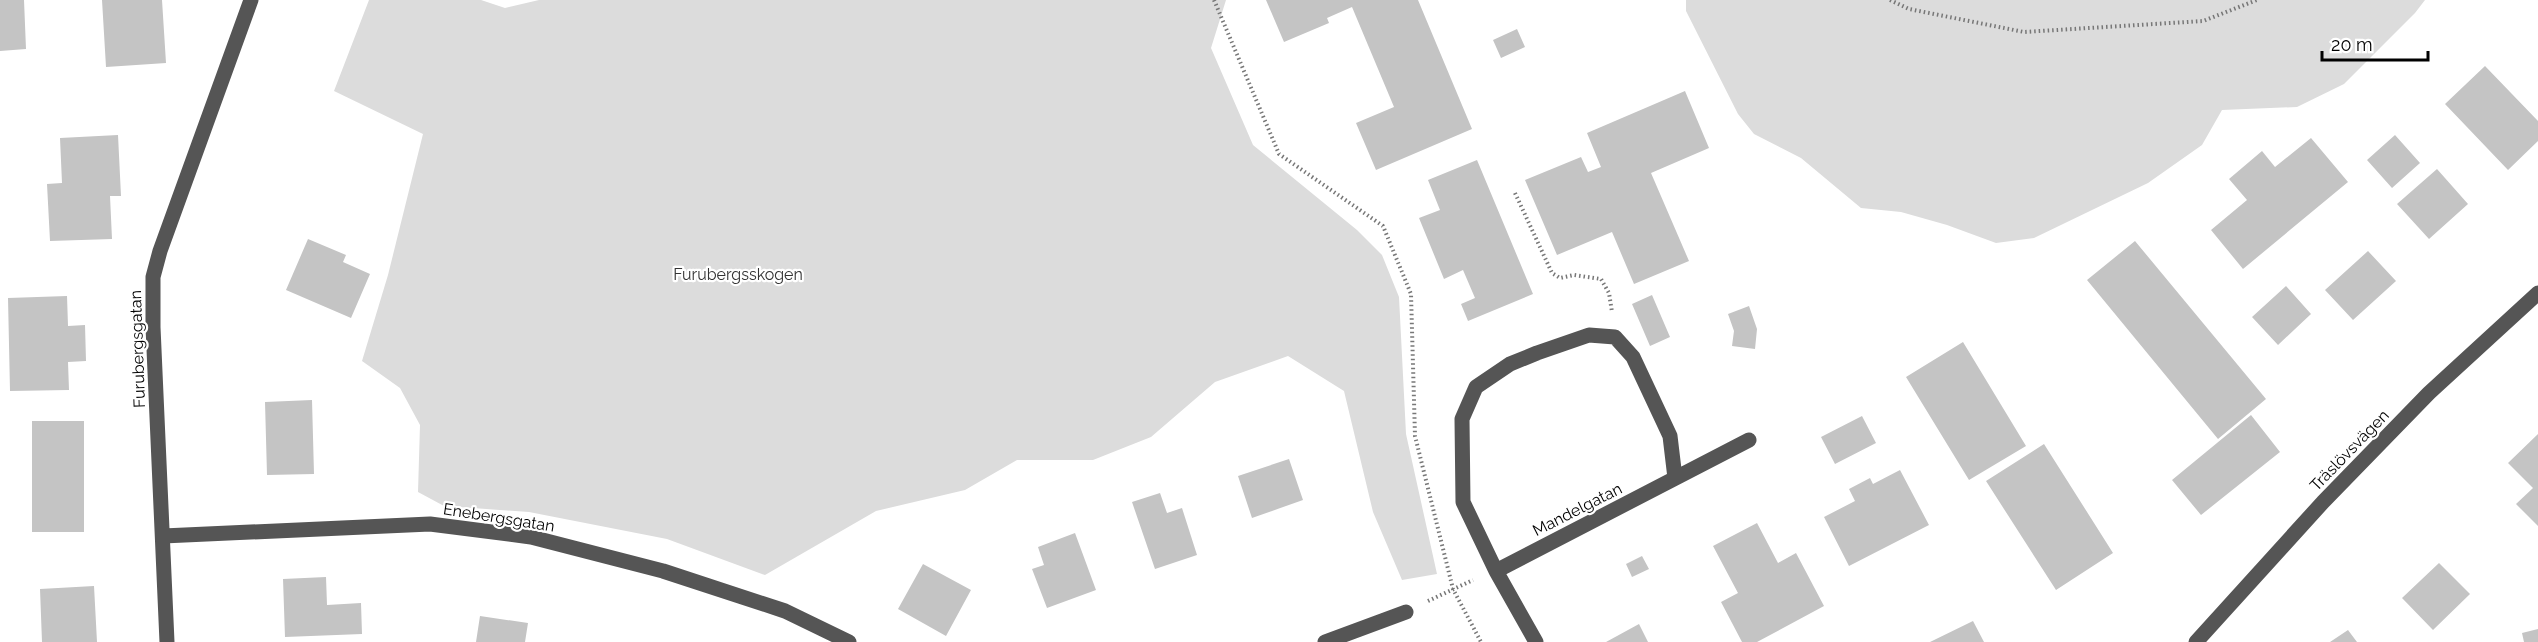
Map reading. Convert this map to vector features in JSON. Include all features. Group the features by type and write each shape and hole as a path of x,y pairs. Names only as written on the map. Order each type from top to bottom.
{"street":[{"name":"Furubergsgatan","path":"167,642 153,327 153,277 251,0"},
{"name":"Träslövsvägen","path":"2196,642 2323,502 2430,393 2538,293"},
{"path":"1536,642 1496,571 1463,502 1462,419 1476,387 1510,364 1537,353 1589,335 1615,337 1633,357 1670,436 1675,478"},
{"name":"Mandelgatan","path":"1496,571 1749,440"},
{"name":"Enebergsgatan","path":"163,536 430,524 531,537 663,571 785,611 849,642"},
{"path":"1325,642 1406,612"}],"path":[{"path":"1214,0 1279,154 1383,226 1411,294 1415,436 1453,588 1482,642"},
{"path":"1890,0 1909,9 2024,32 2203,21 2257,0"},
{"path":"1515,193 1552,273 1560,278 1574,275 1601,279 1609,293 1615,337"},
{"path":"1406,612 1453,588 1496,571"}],"green space":[{"name":"Furubergsskogen","path":"369,0 481,0 505,8 539,0 1226,0 1211,48 1253,145 1357,230 1382,255 1399,297 1406,434 1437,574 1402,580 1373,512 1344,391 1288,356 1215,382 1151,437 1093,460 1017,460 965,490 876,511 765,575 667,539 529,512 444,506 418,492 420,425 400,388 362,361 388,275 423,134 334,91"},
{"path":"1686,0 2425,0 2415,13 2344,84 2297,107 2222,110 2202,145 2148,183 2034,238 1996,243 1947,225 1901,212 1861,208 1801,158 1754,134 1738,114 1686,11"}],"building":[{"path":"0,0 24,0 26,49 0,51"},
{"path":"102,0 162,0 166,63 106,67"},
{"path":"1266,0 1418,0 1472,129 1376,170 1356,123 1394,107 1352,7 1327,18 1329,23 1284,42"},
{"path":"1517,29 1525,47 1501,58 1493,40"},
{"path":"2485,66 2538,121 2538,141 2508,170 2445,104"},
{"path":"1685,91 1709,148 1651,173 1689,261 1634,284 1612,232 1557,255 1525,180 1581,157 1588,172 1601,167 1587,133"},
{"path":"118,135 121,196 110,196 112,239 50,241 47,184 62,183 60,138"},
{"path":"2395,135 2420,163 2392,188 2367,160"},
{"path":"2311,138 2348,182 2243,269 2211,230 2247,200 2229,179 2262,151 2275,167"},
{"path":"1477,160 1533,294 1468,321 1461,304 1475,298 1463,270 1444,279 1419,218 1440,210 1428,180"},
{"path":"2437,169 2468,204 2429,239 2397,204"},
{"path":"308,239 346,255 343,262 370,274 351,318 286,290"},
{"path":"2135,241 2266,399 2218,439 2087,280"},
{"path":"2368,251 2396,281 2353,320 2325,290"},
{"path":"2286,286 2311,314 2278,345 2252,317"},
{"path":"1652,295 1670,337 1650,346 1632,304"},
{"path":"67,296 68,326 85,325 86,361 68,362 69,390 10,391 8,298"},
{"path":"1749,306 1757,329 1755,349 1732,346 1734,331 1728,314"},
{"path":"1963,342 2026,446 1969,480 1906,377"},
{"path":"312,400 314,474 267,475 265,402"},
{"path":"2251,415 2280,452 2201,515 2172,480"},
{"path":"1862,416 1876,443 1835,464 1821,437"},
{"path":"32,421 84,421 84,532 32,532"},
{"path":"2538,434 2538,526 2516,504 2533,488 2508,463"},
{"path":"2044,444 2113,553 2056,590 1986,481"},
{"path":"1289,459 1303,500 1252,518 1238,476"},
{"path":"1900,470 1929,525 1849,566 1824,517 1855,501 1849,489 1870,478 1873,484"},
{"path":"1160,493 1167,513 1182,508 1197,555 1155,569 1132,502"},
{"path":"1757,523 1778,563 1796,553 1824,606 1757,642 1742,642 1721,602 1738,593 1713,546"},
{"path":"1075,533 1096,590 1047,608 1032,569 1044,565 1038,547"},
{"path":"1642,556 1649,569 1632,577 1626,564"},
{"path":"2439,563 2470,594 2433,630 2402,598"},
{"path":"923,564 971,590 946,636 898,609"},
{"path":"326,577 327,605 361,603 362,634 285,637 283,579"},
{"path":"94,586 97,642 42,642 40,589"},
{"path":"480,616 528,623 525,642 476,642"},
{"path":"1973,621 1984,642 1930,642"},
{"path":"1639,624 1648,642 1606,642"},
{"path":"2538,629 2538,642 2524,642 2522,633"},
{"path":"2348,630 2357,642 2330,642"}]}
